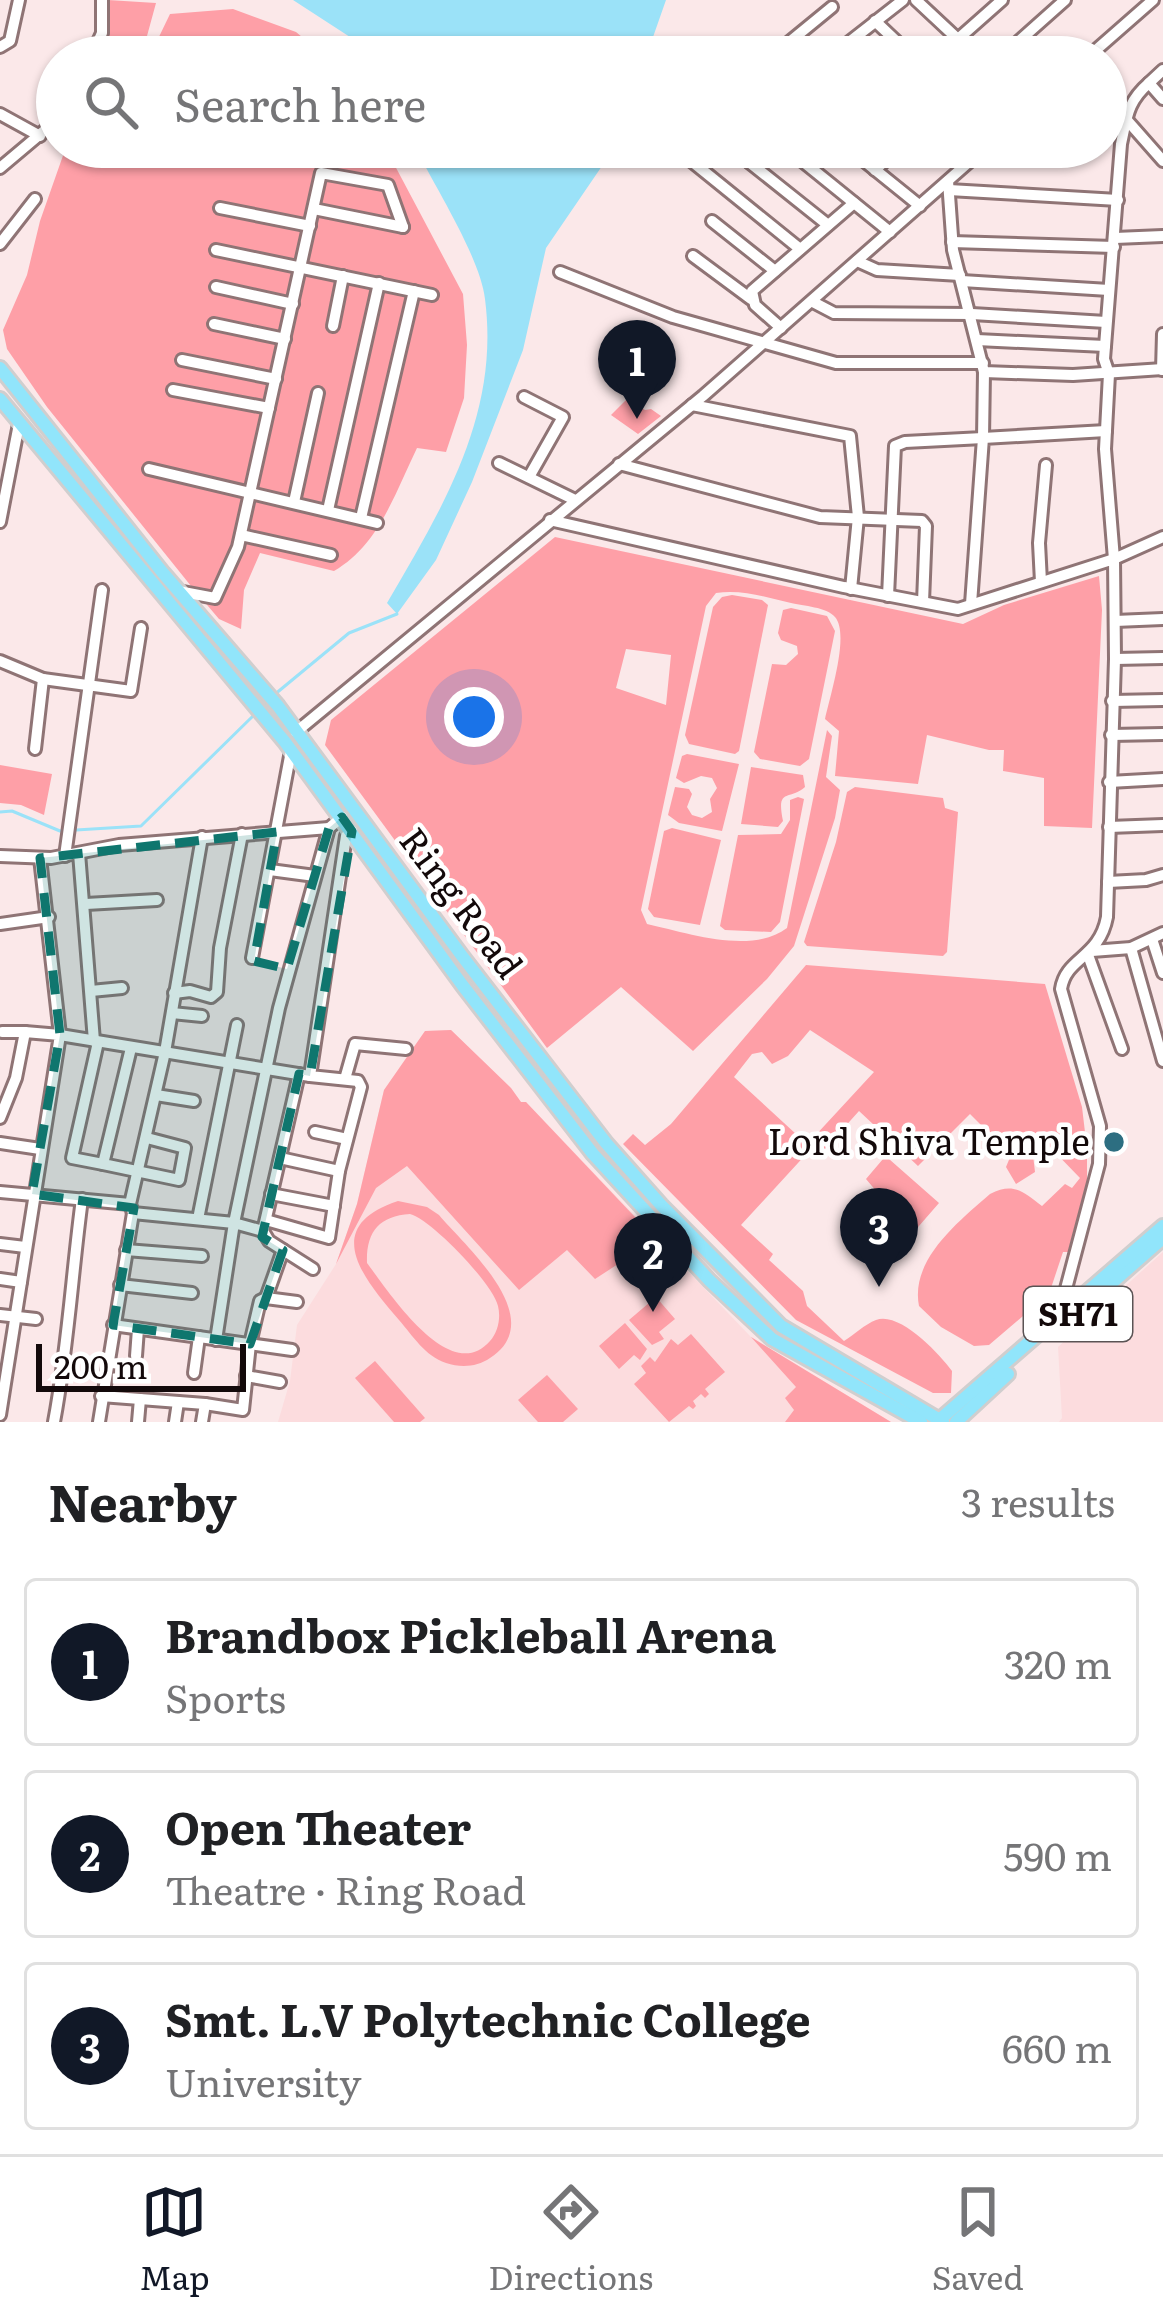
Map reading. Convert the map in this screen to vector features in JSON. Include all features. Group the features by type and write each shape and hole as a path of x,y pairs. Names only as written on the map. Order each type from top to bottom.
{"main road":[{"name":"Ring Road","path":"0,368 178,591 278,706 606,1143 782,1326 903,1405"},
{"name":"Ring Road","path":"0,399 288,746 592,1154 709,1280 772,1339 934,1420"},
{"path":"19,424 34,411"},
{"path":"288,746 296,732"},
{"path":"592,1154 606,1143"},
{"name":"SH71","path":"1060,1323 1163,1226"},
{"name":"SH71","path":"934,1420 965,1405 1163,1238"},
{"path":"746,1315 759,1304"},
{"path":"910,1422 903,1405 965,1405 970,1422"},
{"name":"SH71","path":"956,1422 965,1405"}],"street":[{"path":"0,46 10,41 19,0"},
{"path":"101,36 102,0"},
{"path":"857,36 903,0"},
{"path":"916,0 955,36"},
{"path":"928,10 940,0"},
{"path":"961,36 1002,0"},
{"path":"1025,36 1065,0"},
{"path":"1112,36 1154,0"},
{"path":"797,36 832,8"},
{"path":"875,22 890,36"},
{"path":"1127,108 1163,70"},
{"path":"1149,83 1163,99"},
{"path":"0,114 36,134"},
{"path":"1127,120 1163,161"},
{"path":"0,167 36,139"},
{"path":"700,168 800,249"},
{"path":"757,168 828,225"},
{"path":"811,168 890,232"},
{"path":"873,168 920,206"},
{"path":"296,732 692,405 966,168"},
{"path":"1060,1323 1100,1164 1100,1126 1061,989 1064,973 1102,939 1108,882 1115,621 1105,346 1121,168"},
{"path":"178,591 214,598 241,536 321,173 388,185 403,227 314,209"},
{"path":"949,185 1118,200"},
{"path":"949,185 952,242 984,368 971,604"},
{"path":"0,244 35,199"},
{"path":"751,299 752,291 854,202"},
{"path":"220,208 310,226"},
{"path":"712,221 775,271"},
{"path":"952,242 1114,242 1163,236"},
{"path":"216,250 433,295"},
{"path":"693,256 782,328"},
{"path":"857,261 877,270 1109,290"},
{"path":"560,272 673,317 836,363 1109,374 1163,370 1163,334"},
{"path":"333,326 343,276"},
{"path":"328,509 379,284"},
{"path":"216,287 293,304"},
{"path":"361,518 414,291"},
{"path":"813,302 834,313 1106,322"},
{"path":"214,324 285,339"},
{"path":"977,340 1105,346"},
{"path":"182,360 276,379"},
{"path":"173,390 269,408"},
{"path":"294,502 318,393"},
{"path":"524,397 563,417 529,477"},
{"path":"692,405 850,436 858,517 851,589"},
{"path":"0,522 19,424"},
{"path":"888,596 896,446 1106,431"},
{"path":"499,463 575,500"},
{"path":"619,464 820,517 922,521 926,526 923,602"},
{"path":"1041,582 1039,543 1046,465"},
{"path":"149,469 377,523"},
{"path":"550,520 958,609 1114,559 1163,537"},
{"path":"241,536 331,555"},
{"path":"65,856 102,590"},
{"path":"1115,621 1163,619"},
{"path":"0,662 43,679 131,692 141,628"},
{"path":"1115,659 1163,658"},
{"path":"35,749 43,679"},
{"path":"1112,701 1163,700"},
{"path":"1111,735 1163,734"},
{"path":"252,958 288,746"},
{"path":"1109,782 1163,779"},
{"path":"216,1340 234,1223 279,1008 329,827 341,817"},
{"path":"1109,827 1163,825"},
{"path":"0,856 65,856 202,837 329,827"},
{"path":"313,1269 269,1241 265,1226 304,1075 339,871 346,836 352,831"},
{"path":"175,993 190,991 211,997 217,992 220,948 242,834"},
{"path":"99,1422 131,1208 165,1052 202,837"},
{"path":"79,853 96,1041 72,1158 176,1181 185,1148 147,1138"},
{"path":"0,1415 60,1034 40,858"},
{"path":"270,871 315,876"},
{"path":"1108,882 1163,875"},
{"path":"86,904 157,900"},
{"path":"0,924 49,917"},
{"path":"1090,953 1131,949 1157,936 1163,974"},
{"path":"1131,949 1163,1061"},
{"path":"1090,953 1122,1049"},
{"path":"91,991 122,988"},
{"path":"172,1013 202,1016"},
{"path":"198,1219 237,1025"},
{"path":"0,1192 82,1198 329,1238 339,1171 361,1088 358,1081 60,1034 2,1032"},
{"path":"0,1118 16,1078 25,1032"},
{"path":"345,1079 355,1044 406,1049"},
{"path":"103,1164 131,1048"},
{"path":"0,1074 16,1078"},
{"path":"156,1095 194,1101"},
{"path":"315,1132 347,1139"},
{"path":"0,1143 40,1149"},
{"path":"280,1158 339,1171"},
{"path":"271,1194 334,1206"},
{"path":"54,1422 82,1198"},
{"path":"0,1244 25,1247"},
{"path":"127,1250 202,1256"},
{"path":"266,1298 283,1250"},
{"path":"0,1279 21,1282"},
{"path":"120,1285 192,1293"},
{"path":"101,1396 206,1403 244,1416 250,1344 260,1301 297,1302"},
{"path":"0,1315 36,1319"},
{"path":"113,1325 292,1350"},
{"path":"136,1356 137,1328"},
{"path":"194,1373 199,1337"},
{"path":"246,1376 280,1382"},
{"path":"138,1422 140,1399"},
{"path":"176,1422 178,1402"},
{"path":"202,1422 206,1403"}],"highlighted area":[{"path":"342,817 352,831 310,1076 299,1074 262,1237 283,1250 250,1344 113,1325 134,1208 32,1194 60,1035 40,858 277,832 254,961 287,969 329,828"}],"shaded area":[{"path":"108,0 156,3 147,36 104,36"},
{"path":"233,9 301,36 159,36 170,14"},
{"path":"59,168 396,168 463,294 464,398 446,452 417,448 374,533 350,560 334,571 260,553 244,590 241,629 219,619 47,407 7,349 3,330 27,275"},
{"path":"627,399 661,416 638,434 611,415"},
{"path":"555,537 963,624 1004,605 1099,576 1102,610 1092,828 1044,826 1044,778 1003,771 1004,750 927,735 918,784 835,776 839,731 825,719 840,651 835,617 821,609 754,594 716,593 706,606 641,910 647,924 738,941 772,936 787,928 827,730 832,736 826,777 840,790 794,946 693,1051 621,987 547,1048 325,745 331,720","holes":["626,649 671,655 666,705 616,688"]},
{"path":"732,595 768,605 735,754 689,744 685,735 713,607 722,597"},
{"path":"783,610 827,616 835,631 809,759 800,766 760,759 754,752 772,664 786,665 798,654 797,646 781,640 778,633"},
{"path":"682,756 739,764 722,831 679,823 668,815 675,787 689,789 687,807 692,815 702,818 712,812 710,799 717,788 712,778 701,776 684,783 676,778"},
{"path":"0,765 52,774 44,815 0,803"},
{"path":"751,767 803,775 805,787 783,799 783,821 778,827 741,824"},
{"path":"855,787 943,798 945,808 958,812 943,956 807,946 804,942 847,792"},
{"path":"804,799 780,922 771,932 725,930 720,926 738,835 781,834 790,820 790,800"},
{"path":"672,828 721,840 700,925 654,917 648,909 664,831"},
{"path":"806,965 1045,984 1082,1107 1087,1181 1068,1252 1063,1252 1049,1294 989,1345 974,1346 941,1327 919,1306 918,1289 929,1258 990,1194 1018,1190 1042,1206 1065,1184 1072,1188 1080,1178 1048,1145 1033,1155 1035,1172 1016,1184 1006,1167 1011,1155 970,1114 918,1166 859,1111 825,1149 813,1138 874,1072 810,1030 788,1056 772,1064 762,1052 752,1054 734,1077 809,1146 741,1225 773,1254 769,1260 803,1291 807,1306 844,1341 876,1320 907,1327 952,1371 951,1393 933,1393 796,1320 623,1144 633,1134 645,1145 671,1124"},
{"path":"451,1030 751,1337 891,1422 278,1422 290,1381 297,1325 336,1264 357,1204 384,1090 425,1031"},
{"path":"451,1030 652,1235 635,1253 595,1279 567,1250 519,1290 407,1166 376,1188 336,1264 357,1204 384,1090 425,1031"},
{"path":"883,1159 889,1159 939,1203 912,1234 914,1241 908,1246 882,1222 893,1211 866,1179"},
{"path":"398,1201 427,1207 483,1264 507,1304 511,1324 506,1342 490,1358 463,1366 432,1356 373,1288 362,1271 354,1239 374,1212","holes":["410,1214 474,1269 494,1296 499,1320 495,1333 474,1352 457,1352 422,1330 367,1263 372,1234 383,1222"]},
{"path":"1163,1252 1163,1422 1059,1422 1058,1347"},
{"path":"656,1297 675,1319 659,1332 664,1339 652,1345 629,1320"},
{"path":"625,1323 647,1349 640,1360 634,1355 619,1369 599,1346"},
{"path":"691,1334 725,1372 705,1389 709,1394 705,1398 701,1394 693,1401 693,1409 689,1406 669,1422 634,1384 646,1373 641,1366 650,1357 655,1362 671,1339 678,1345"},
{"path":"751,1337 891,1422 785,1422 794,1410 785,1398 796,1387"},
{"path":"375,1361 425,1418 394,1422 355,1378"},
{"path":"547,1375 578,1409 563,1422 538,1422 518,1400"}],"water":[{"path":"293,0 666,0 653,36 348,36"},
{"path":"426,168 601,168 546,248 523,350 472,482 436,560 397,614 387,603 447,495 463,458 484,382 485,299 456,222"}],"waterway":[{"path":"274,695 349,633 397,614"},
{"path":"0,812 12,811 60,831 141,826 254,715"}],"place":[{"name":"Brandbox Pickleball Arena","path":"637,419"},
{"name":"Lord Shiva Temple","path":"1114,1142"},
{"name":"Smt. L.V Polytechnic College","path":"879,1287"},
{"name":"Open Theater","path":"653,1312"}]}
